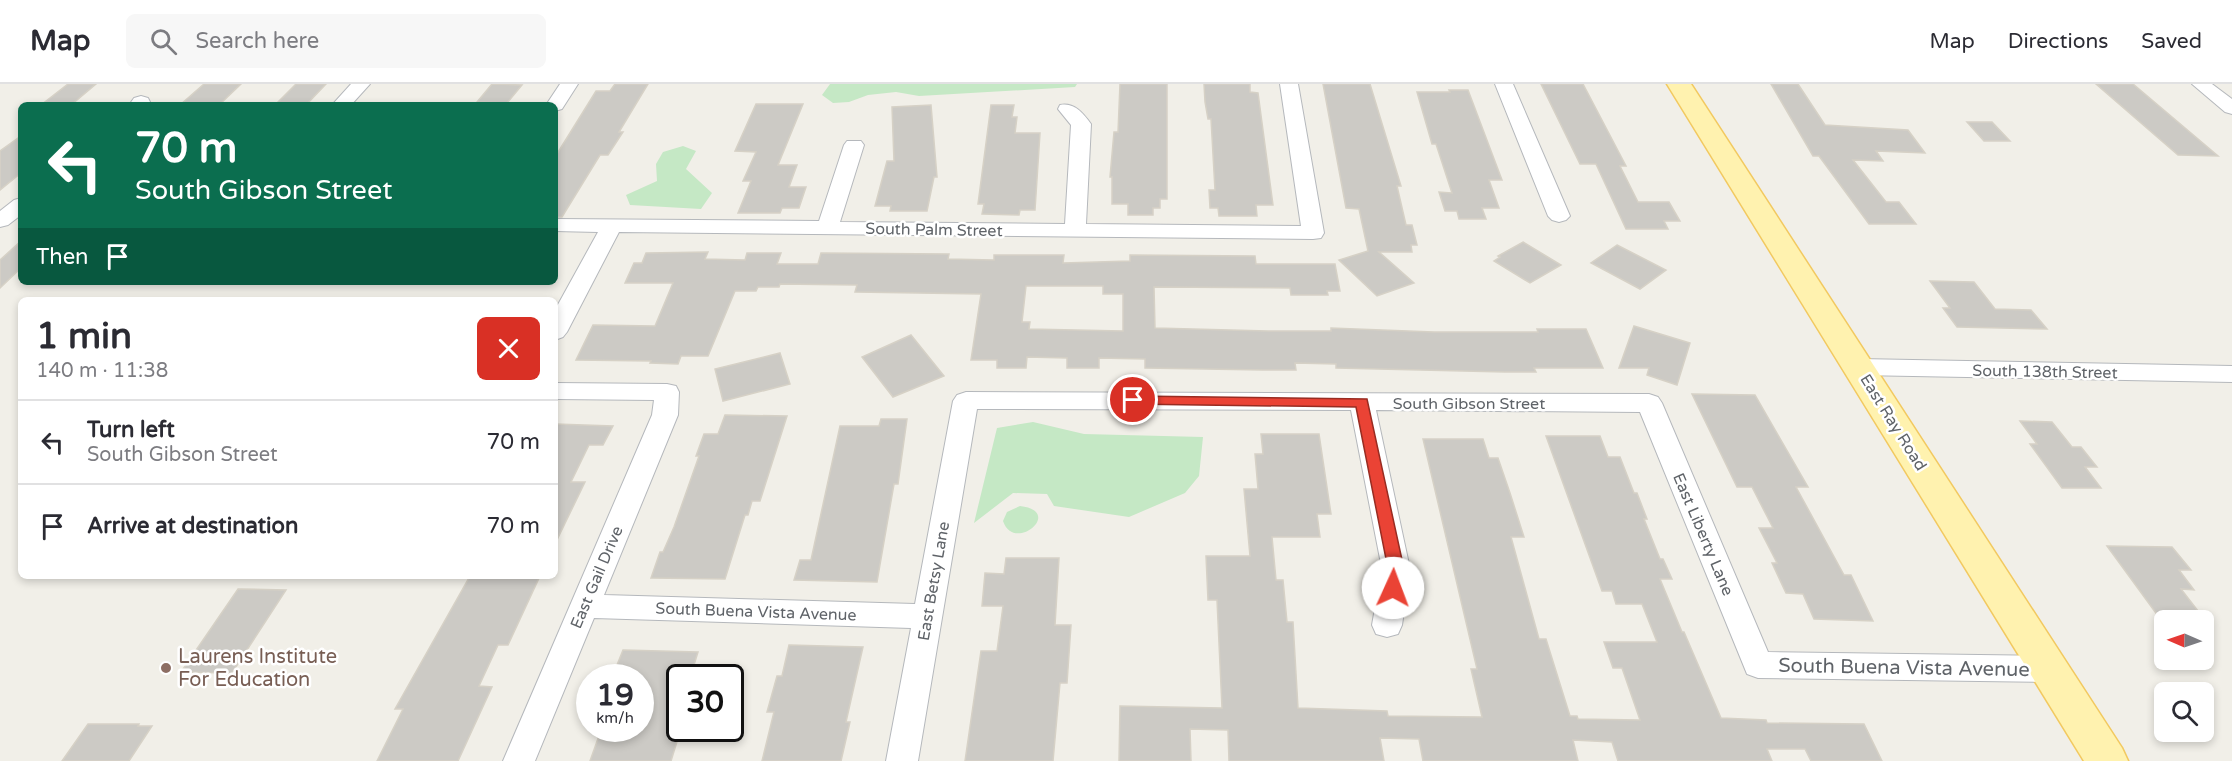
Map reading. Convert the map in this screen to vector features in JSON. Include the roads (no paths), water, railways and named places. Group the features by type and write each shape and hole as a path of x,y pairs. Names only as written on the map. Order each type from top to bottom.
{"main road":[{"name":"East Ray Road","path":"1679,84 2107,761"}],"street":[{"path":"344,102 362,84"},
{"path":"557,102 569,84"},
{"name":"South Palm Street","path":"558,225 1313,233 1289,84"},
{"path":"1504,84 1559,216"},
{"path":"2201,84 2232,108"},
{"path":"1067,109 1081,124 1075,230"},
{"path":"827,228 854,145"},
{"path":"7,221 18,208"},
{"path":"558,326 611,227"},
{"name":"South 138th Street","path":"1859,368 2232,374"},
{"name":"East Gail Drive","path":"519,761 665,415 667,392 558,391"},
{"name":"South Gibson Street","path":"966,401 1649,403"},
{"name":"East Betsy Lane","path":"902,761 966,401"},
{"path":"1362,402 1396,569 1387,625"},
{"name":"East Liberty Lane","path":"1649,403 1758,665"},
{"name":"South Buena Vista Avenue","path":"584,606 927,616"},
{"name":"South Buena Vista Avenue","path":"1758,665 2050,669"}],"place":[{"name":"Laurens Institute For Education","path":"166,668"}]}
